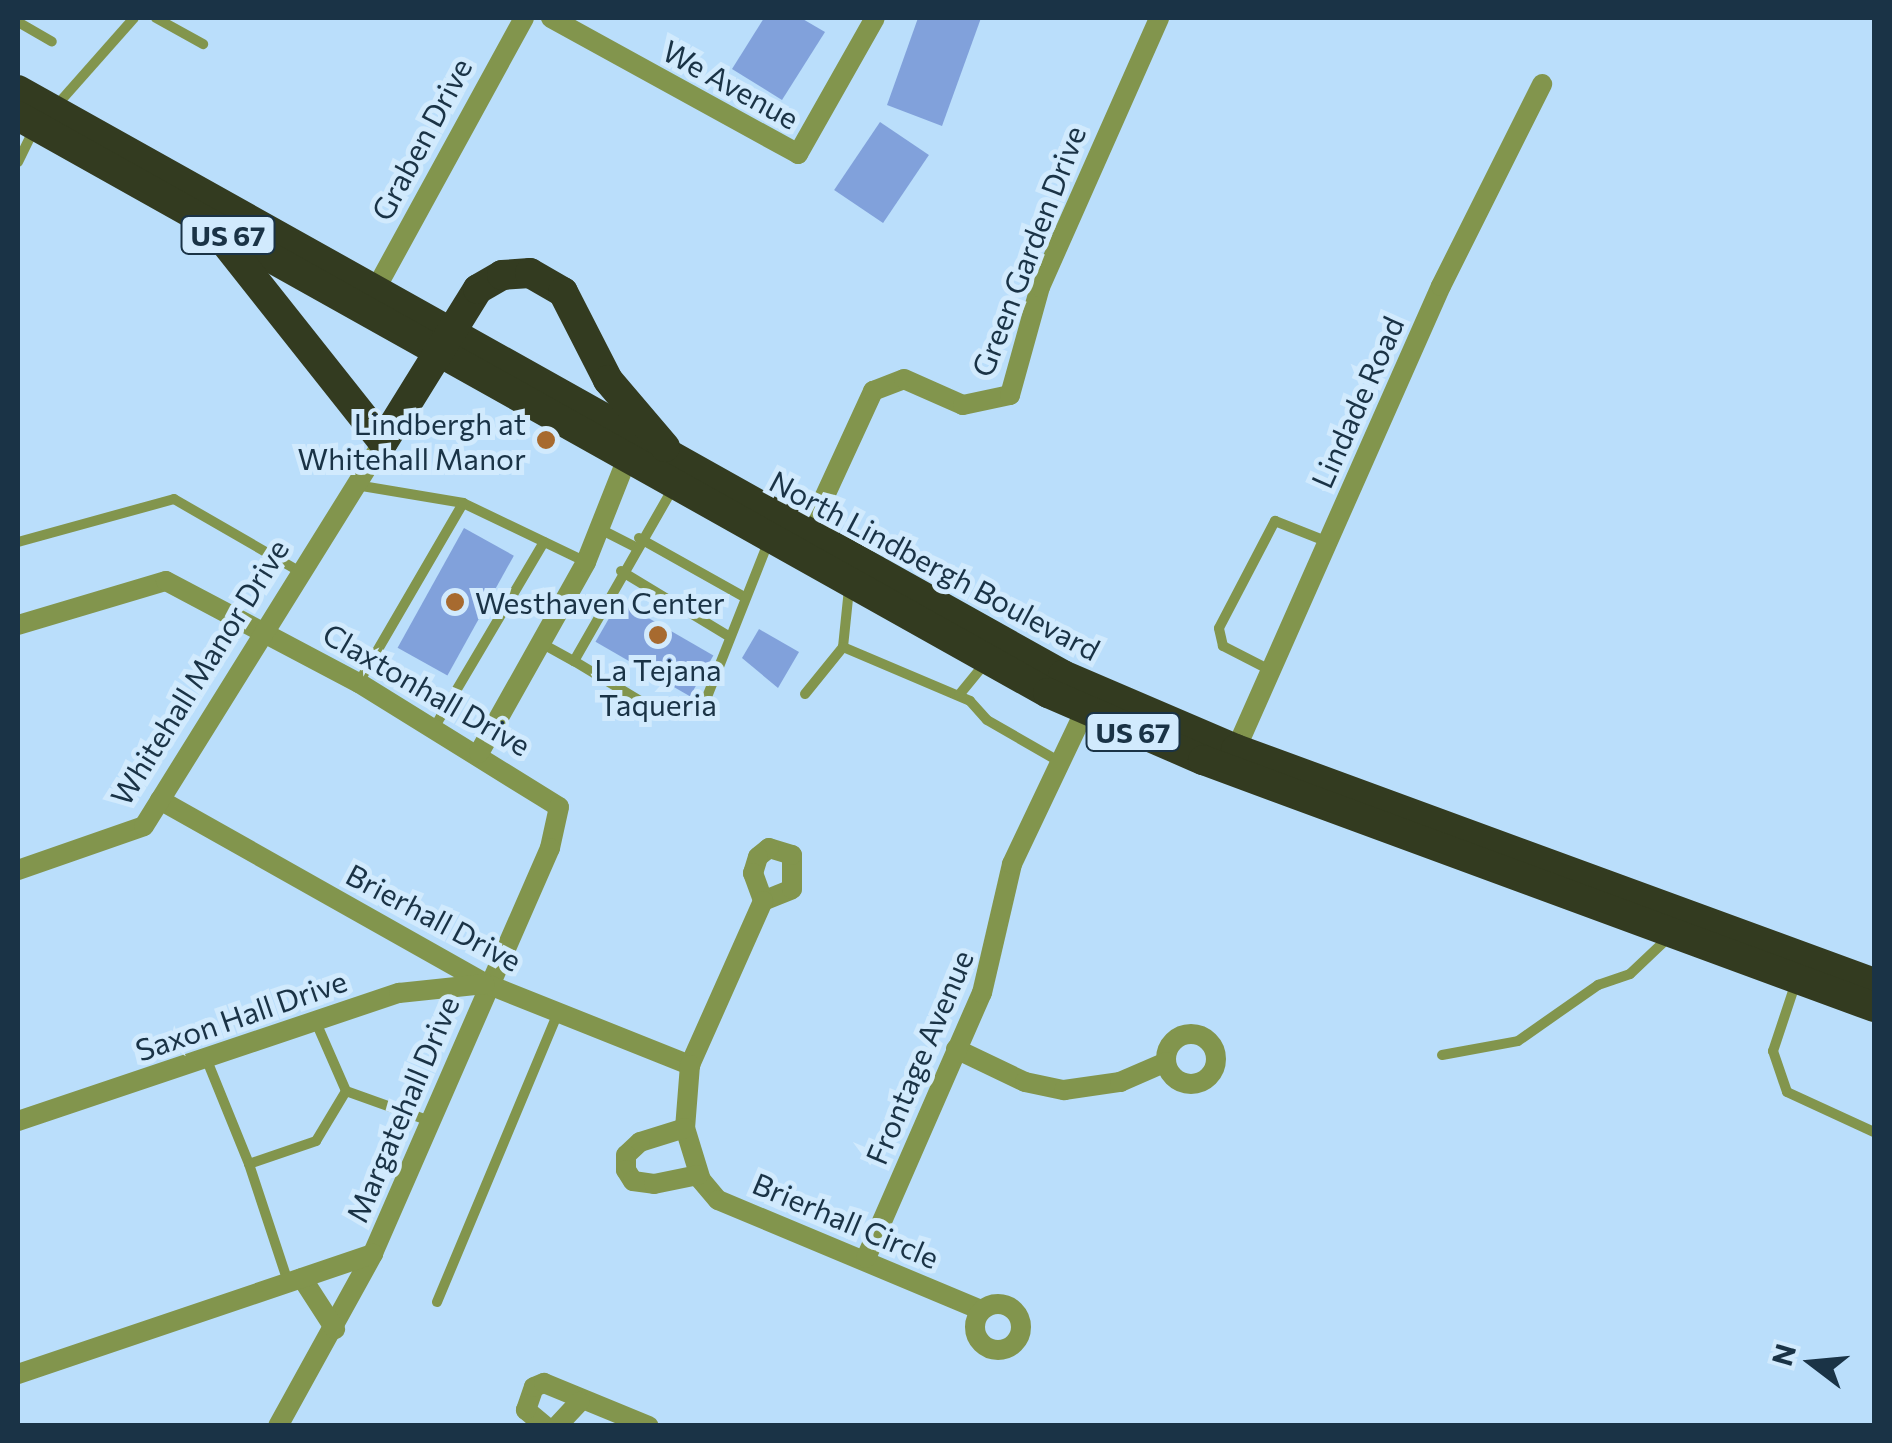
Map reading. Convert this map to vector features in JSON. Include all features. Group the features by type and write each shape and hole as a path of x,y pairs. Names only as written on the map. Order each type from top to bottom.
{"highway":[{"name":"North Lindbergh Boulevard","path":"18,90 35,118 210,225 444,344 678,478 806,537 1062,675 1236,749 1874,983"},
{"name":"North Lindbergh Boulevard","path":"35,118 374,292 444,344 626,461 678,478 768,542 986,662 1085,710 1874,1006"},
{"path":"210,225 383,442 490,279 530,273 552,282 622,400 678,478"}],"street":[{"name":"Graben Drive","path":"374,292 524,18"},
{"name":"We Avenue","path":"551,18 798,154 876,18"},
{"name":"Green Garden Drive","path":"806,537 873,392 904,379 962,405 1010,396 1040,286 1158,18"},
{"name":"Lindade Road","path":"1236,749 1542,84"},
{"name":"Whitehall Manor Drive","path":"18,870 144,826 259,629 383,442"},
{"path":"479,753 586,562 626,461"},
{"name":"Claxtonhall Drive","path":"18,625 166,581 359,683 479,753 559,807"},
{"name":"Frontage Avenue","path":"866,1258 997,948 1012,864 1085,710"},
{"name":"Brierhall Drive","path":"160,800 487,984 690,1065"},
{"name":"Margatehall Drive","path":"278,1426 373,1254 558,827 559,807"},
{"path":"684,1128 640,1142 626,1154 626,1170 633,1180 654,1184 698,1175 684,1128 690,1065 763,901"},
{"name":"Saxon Hall Drive","path":"18,1121 400,993 487,984"},
{"path":"956,1048 1024,1082 1064,1090 1120,1082 1166,1062"},
{"name":"Brierhall Circle","path":"698,1175 718,1200 866,1258 981,1310"},
{"path":"18,1374 373,1254"},
{"path":"295,1281 335,1329"},
{"path":"545,1426 526,1410 534,1387 555,1385 579,1402 650,1426"},
{"path":"557,1426 579,1402"}],"lane":[{"path":"18,162 35,118 109,37 134,18"},
{"path":"156,18 204,44"},
{"path":"18,22 52,42"},
{"path":"574,661 636,542 678,478"},
{"path":"354,484 463,503 586,562"},
{"path":"18,542 174,499 297,570"},
{"path":"359,683 463,503"},
{"path":"1271,671 1223,646 1220,628 1275,521 1328,542"},
{"path":"600,529 636,542 744,597"},
{"path":"434,728 544,542"},
{"path":"541,642 676,719 705,702 768,542"},
{"path":"621,571 730,637"},
{"path":"804,694 843,647 849,588"},
{"path":"843,647 960,695 1060,762"},
{"path":"374,656 451,700"},
{"path":"960,695 986,662"},
{"path":"1442,1056 1518,1041 1598,985 1630,974 1673,933"},
{"path":"1798,978 1772,1051 1786,1092 1874,1132"},
{"path":"437,1302 560,1010"},
{"path":"315,1020 346,1091 430,1122"},
{"path":"206,1058 295,1281"},
{"path":"249,1164 316,1141 346,1091"}],"building":[{"path":"764,18 801,18 825,32 782,100 732,69"},
{"path":"918,18 981,18 942,126 887,105"},
{"path":"880,122 929,155 883,223 834,190"},
{"name":"Westhaven Center","path":"464,528 514,556 447,675 398,648"},
{"path":"619,601 713,656 690,696 596,642"},
{"path":"759,629 799,652 778,688 742,658"}],"place":[{"name":"Lindbergh at Whitehall Manor","path":"546,440"},
{"name":"Westhaven Center","path":"455,602"},
{"name":"La Tejana Taqueria","path":"658,635"}]}
